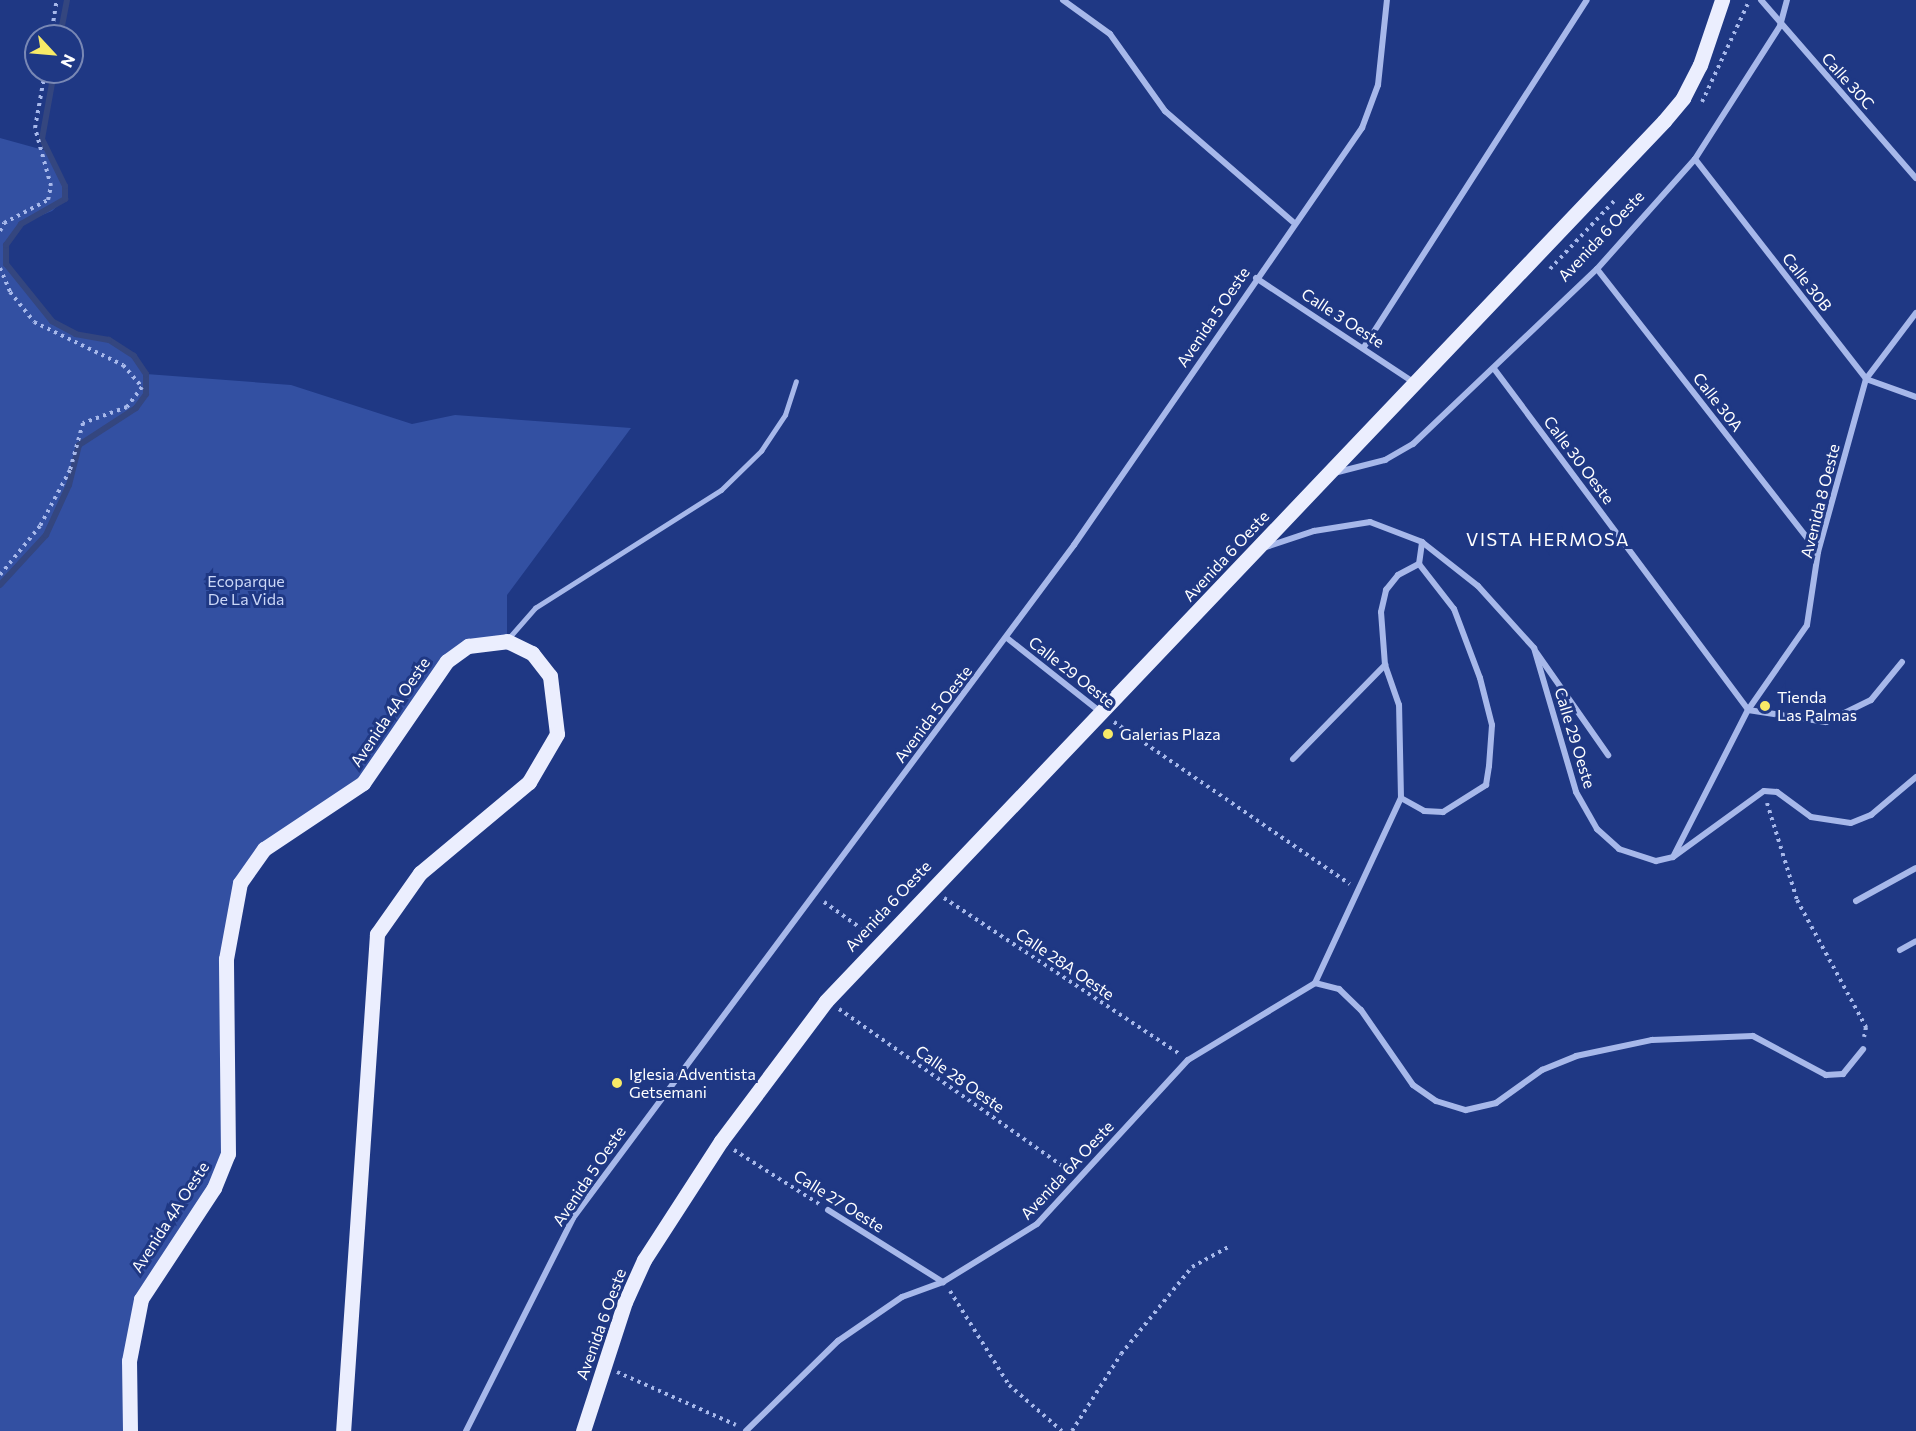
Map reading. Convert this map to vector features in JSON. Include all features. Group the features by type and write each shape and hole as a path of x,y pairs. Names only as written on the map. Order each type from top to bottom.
{"main road":[{"name":"Avenida 6 Oeste","path":"584,1431 609,1368 644,1260 879,941 928,888 1108,718 1323,476 1683,98 1722,0"},
{"name":"Avenida 4A Oeste","path":"130,1431 131,1338 141,1299 214,1188 228,1154 226,959 240,883 253,860 275,840 363,783 447,661 468,646 507,641"},
{"path":"343,1431 377,934 420,873 529,782 557,734 550,676 532,652 507,641"}],"street":[{"path":"1063,0 1110,34 1165,111 1293,222"},
{"name":"Avenida 5 Oeste","path":"466,1431 573,1218 1006,638 1373,106 1388,0"},
{"path":"1364,347 1587,0"},
{"name":"Calle 30C","path":"1761,0 1780,26 1916,178"},
{"name":"Avenida 6 Oeste","path":"1323,476 1385,460 1413,444 1496,370 1597,268 1695,159 1780,26 1787,0"},
{"name":"Calle 30B","path":"1695,159 1866,379"},
{"name":"Calle 30A","path":"1597,268 1818,552"},
{"name":"Calle 3 Oeste","path":"1256,278 1413,381"},
{"name":"Avenida 8 Oeste","path":"1673,857 1748,710 1807,625 1818,552 1866,379 1916,313"},
{"name":"Calle 30 Oeste","path":"1496,370 1748,710"},
{"path":"1866,379 1916,397"},
{"name":"Calle 29 Oeste","path":"1257,550 1314,531 1370,522 1422,542 1478,586 1533,648 1576,792 1597,829 1619,849 1656,861 1673,857"},
{"path":"1401,798 1424,811 1443,812 1486,784 1489,766 1492,725 1480,678 1454,609 1419,564 1422,542"},
{"path":"1419,564 1398,574 1386,590 1381,612 1384,665 1398,705 1401,798 1315,983 1339,989 1361,1010 1413,1084 1436,1101 1466,1110 1496,1103 1542,1070 1576,1056 1652,1040 1753,1036 1826,1075 1843,1074 1863,1049"},
{"name":"Calle 29 Oeste","path":"1006,638 1108,718"},
{"path":"1533,648 1608,754"},
{"path":"1748,710 1826,722 1871,700 1902,662"},
{"path":"1293,759 1384,665"},
{"path":"1673,857 1764,791 1777,792 1811,817 1851,824 1871,815 1916,777"},
{"path":"1856,901 1916,868"},
{"path":"1900,950 1916,941"},
{"name":"Avenida 6A Oeste","path":"747,1431 838,1341 902,1297 943,1282 1037,1224 1188,1060 1315,983"},
{"name":"Calle 27 Oeste","path":"828,1210 943,1282"}],"lane":[{"path":"507,641 535,608 721,490 761,451 785,415 796,382"}],"path":[{"path":"53,24 57,0"},
{"path":"0,231 4,223 48,200 51,186 35,128 43,84"},
{"path":"0,268 10,292 34,322 123,365 142,387 127,407 83,423 70,470 45,517 0,576"},
{"path":"1106,730 1108,718"},
{"name":"Calle 29 Oeste","path":"1108,718 1358,890"},
{"path":"1764,791 1797,900 1866,1027 1863,1049"},
{"name":"Calle 28A Oeste","path":"928,888 1188,1060"},
{"path":"934,905 950,888"},
{"path":"813,894 879,941"},
{"path":"832,1018 833,1005 847,1000"},
{"name":"Calle 28 Oeste","path":"833,1005 1079,1177"},
{"path":"728,1159 728,1146 741,1140"},
{"name":"Calle 27 Oeste","path":"728,1146 828,1210"},
{"path":"1072,1431 1121,1354 1192,1267 1230,1246"},
{"path":"943,1282 966,1309 1009,1385 1062,1431"},
{"path":"609,1368 619,1361"},
{"path":"609,1368 612,1381"},
{"path":"609,1368 747,1431"}],"green space":[{"name":"Ecoparque De La Vida","path":"0,138 47,151 65,186 65,199 52,211 21,224 6,245 6,264 52,321 76,334 109,340 134,356 146,374 291,385 412,424 455,415 631,428 507,595 507,641 457,652 385,758 275,840 232,910 228,1154 141,1299 130,1431 0,1431"}],"waterway":[{"path":"62,24 67,0"},
{"path":"0,585 46,535 69,485 79,445 136,408 146,394 146,374 134,356 109,340 76,334 52,321 6,264 6,245 21,224 65,199 65,186 42,139 52,84"}],"place":[{"name":"Tienda Las Palmas","path":"1765,706"},
{"name":"Galerias Plaza","path":"1108,734"},
{"name":"Iglesia Adventista Getsemani","path":"617,1083"}],"district":[{"name":"VISTA HERMOSA","path":"1548,539"}]}
